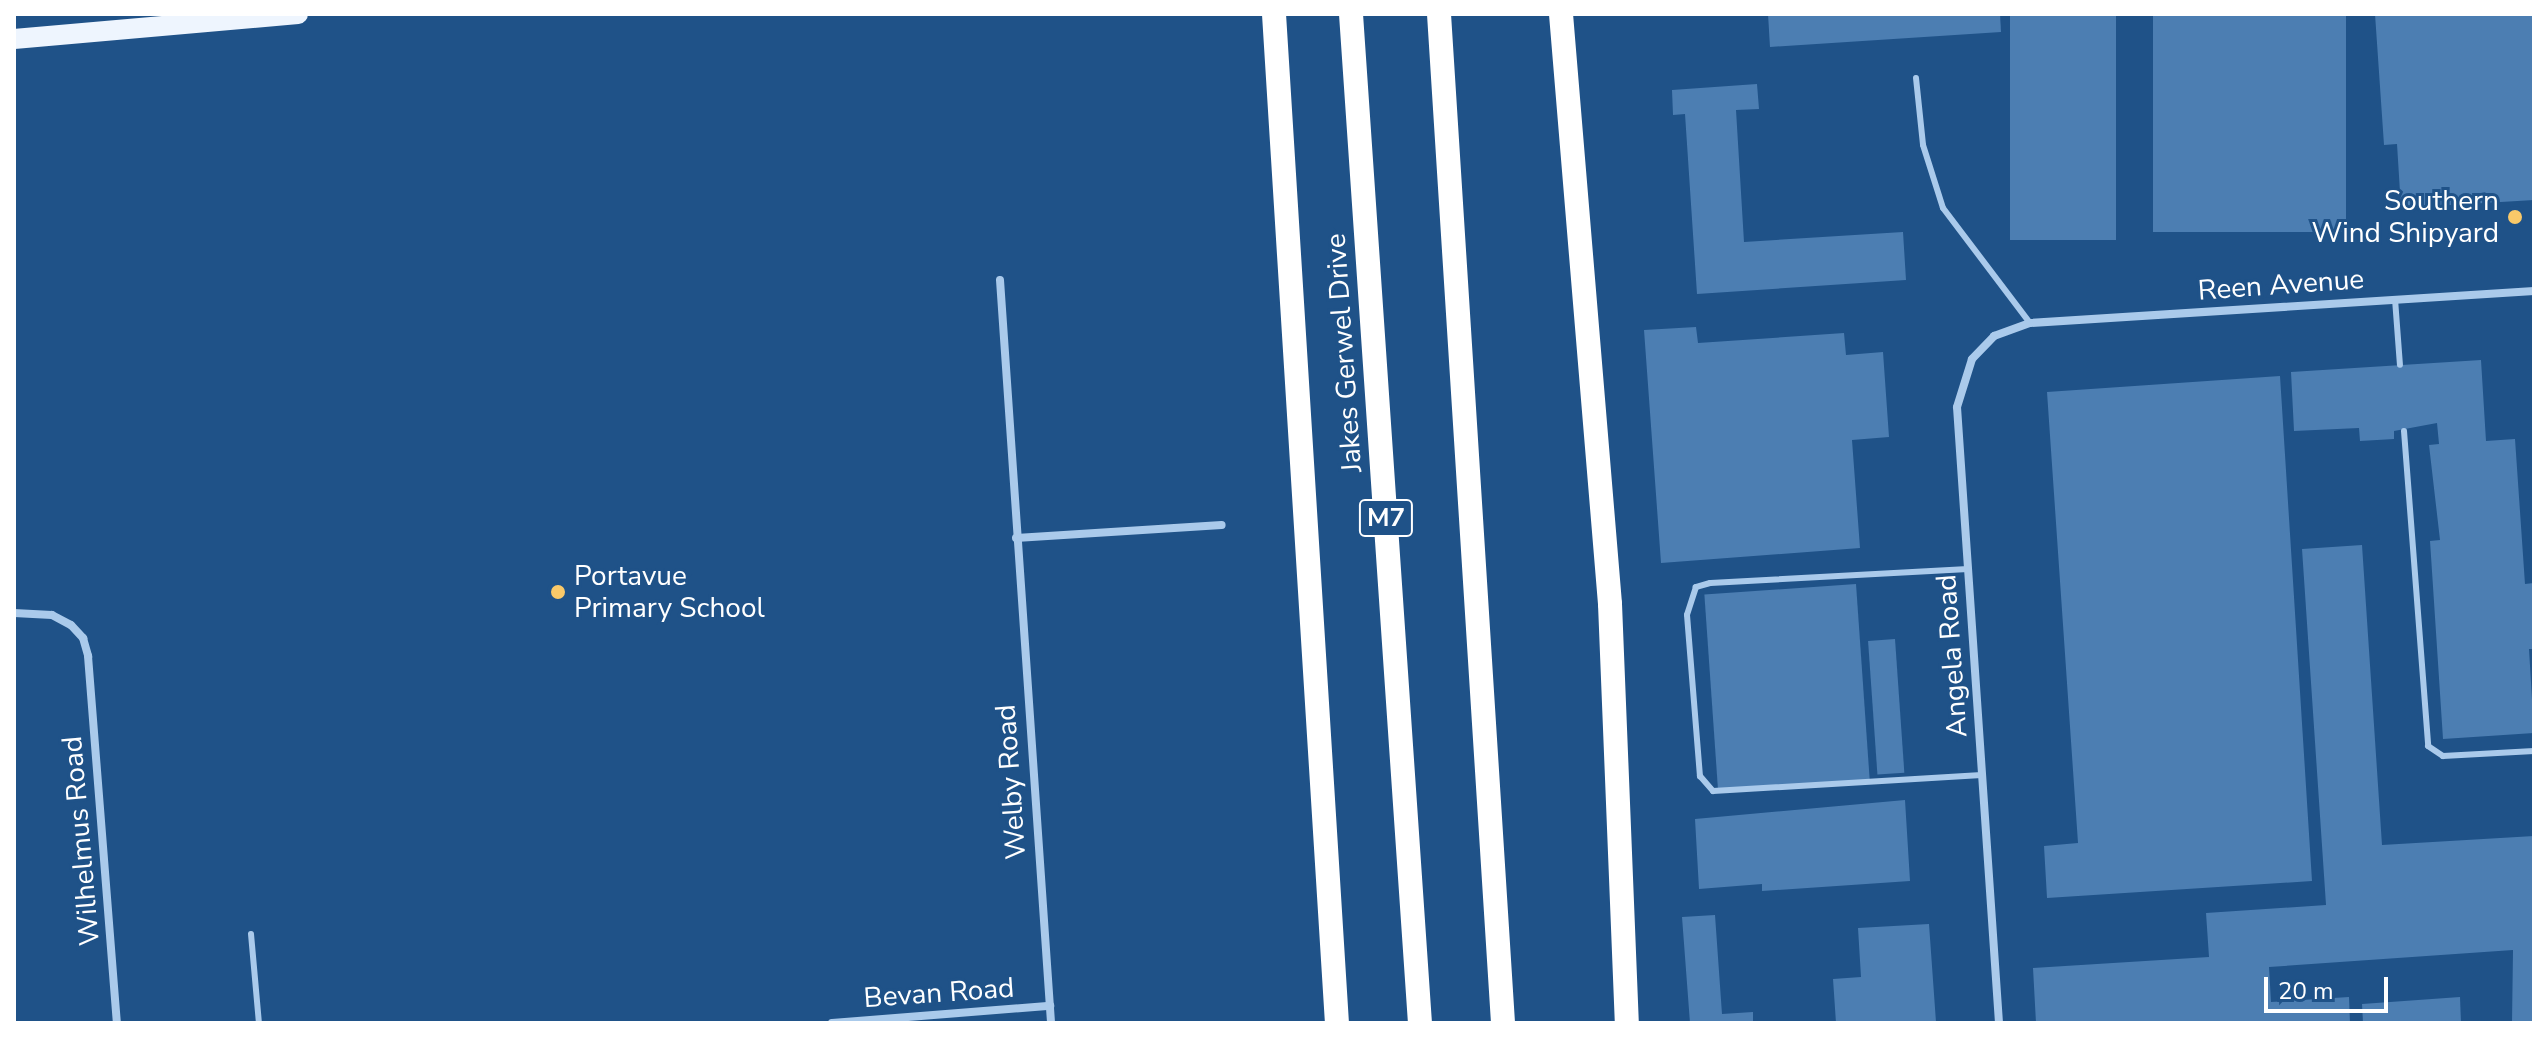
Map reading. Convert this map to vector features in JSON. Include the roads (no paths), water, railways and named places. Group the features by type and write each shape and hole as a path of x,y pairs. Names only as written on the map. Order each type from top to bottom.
{"highway":[{"path":"1274,14 1337,1023"},
{"name":"Jakes Gerwel Drive","path":"1351,14 1420,1023"},
{"path":"1439,14 1503,1023"},
{"path":"1561,14 1610,604 1627,1023"}],"main road":[{"path":"14,39 298,14"}],"street":[{"name":"Welby Road","path":"1000,280 1051,1023"},
{"name":"Reen Avenue","path":"2030,323 2534,291"},
{"name":"Angela Road","path":"1999,1023 1958,390 1982,346 2011,327 2030,323"},
{"path":"1016,538 1222,525"},
{"name":"Wilhelmus Road","path":"14,613 52,615 71,625 83,638 88,656 117,1023"},
{"name":"Bevan Road","path":"832,1023 1050,1006"}],"lane":[{"path":"1916,78 1923,145 1939,200 2030,323"},
{"path":"2395,299 2400,365"},
{"path":"2404,431 2428,746 2443,756 2534,751"},
{"path":"1968,569 1710,583 1696,587 1687,615 1700,776 1713,791 1982,775"},
{"path":"251,934 259,1023"}],"place":[{"name":"Southern Wind Shipyard","path":"2515,217"},
{"name":"Portavue Primary School","path":"558,592"}]}
